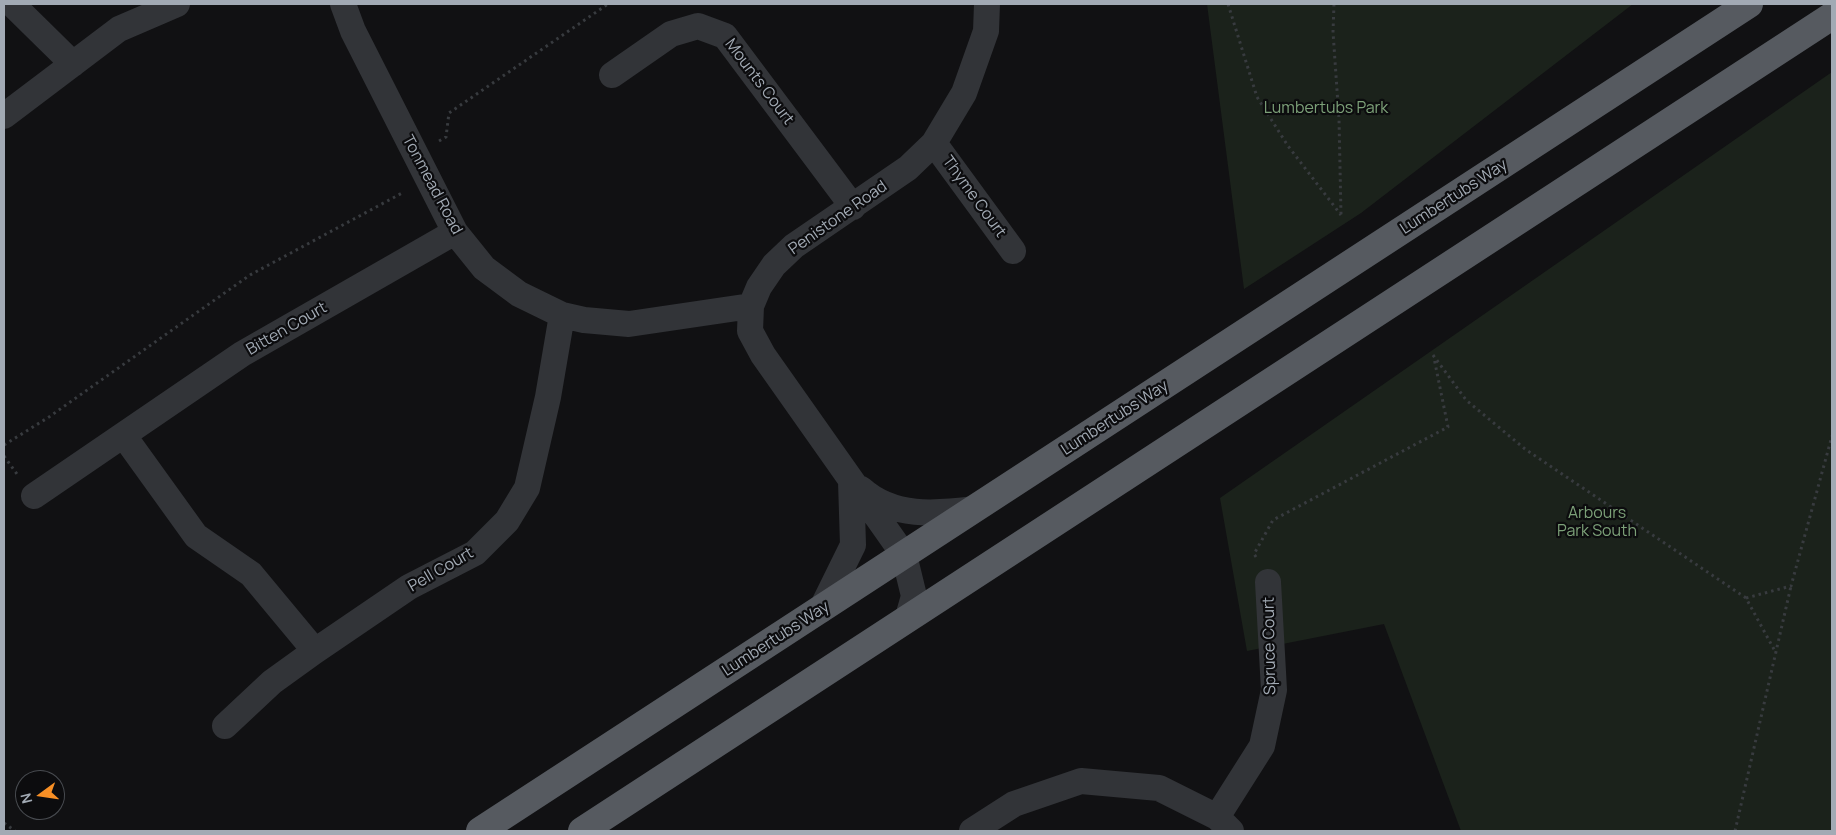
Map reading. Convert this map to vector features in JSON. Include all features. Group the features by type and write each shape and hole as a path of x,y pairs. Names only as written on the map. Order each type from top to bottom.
{"highway":[{"name":"Lumbertubs Way","path":"480,831 1749,4"},
{"path":"582,831 1832,16"}],"street":[{"path":"12,4 73,64"},
{"path":"4,116 119,29 177,4"},
{"name":"Tonmead Road","path":"343,4 353,31 456,232 484,268 518,294 562,315 584,320 629,324 751,306"},
{"name":"Penistone Road","path":"904,555 763,355 750,331 751,306 759,287 774,265 794,246 908,168 934,143 964,93 986,31 987,4"},
{"name":"Mounts Court","path":"612,75 671,34 698,26 725,36 853,207"},
{"name":"Thyme Court","path":"934,143 1013,251"},
{"name":"Bitten Court","path":"34,496 242,354 456,232"},
{"name":"Pell Court","path":"225,726 272,682 409,587 475,553 507,521 527,488 548,397 562,315"},
{"path":"124,436 196,536 250,574 315,651"},
{"path":"851,481 872,499 906,512 940,514 975,509"},
{"path":"820,610 853,545 851,481"},
{"path":"904,555 914,596 908,618"},
{"name":"Spruce Court","path":"1224,824 1262,746 1274,690 1268,582"},
{"path":"972,831 1014,804 1081,781 1159,788 1224,824"}],"path":[{"path":"416,157 446,136 449,113 608,4"},
{"path":"1228,4 1257,98 1288,146 1341,215 1339,119 1333,32 1334,4"},
{"path":"4,445 49,417 250,275 428,180"},
{"path":"1268,582 1254,554 1273,520 1448,427 1433,355 1466,400 1525,449 1746,598 1776,653"},
{"path":"1735,831 1791,586 1832,436"},
{"path":"1746,598 1791,586"},
{"path":"4,823 15,831"}],"green space":[{"name":"Lumbertubs Park","path":"1207,4 1633,4 1361,213 1244,289"},
{"name":"Arbours Park South","path":"1832,72 1832,831 1461,831 1384,624 1247,651 1220,498"}]}
